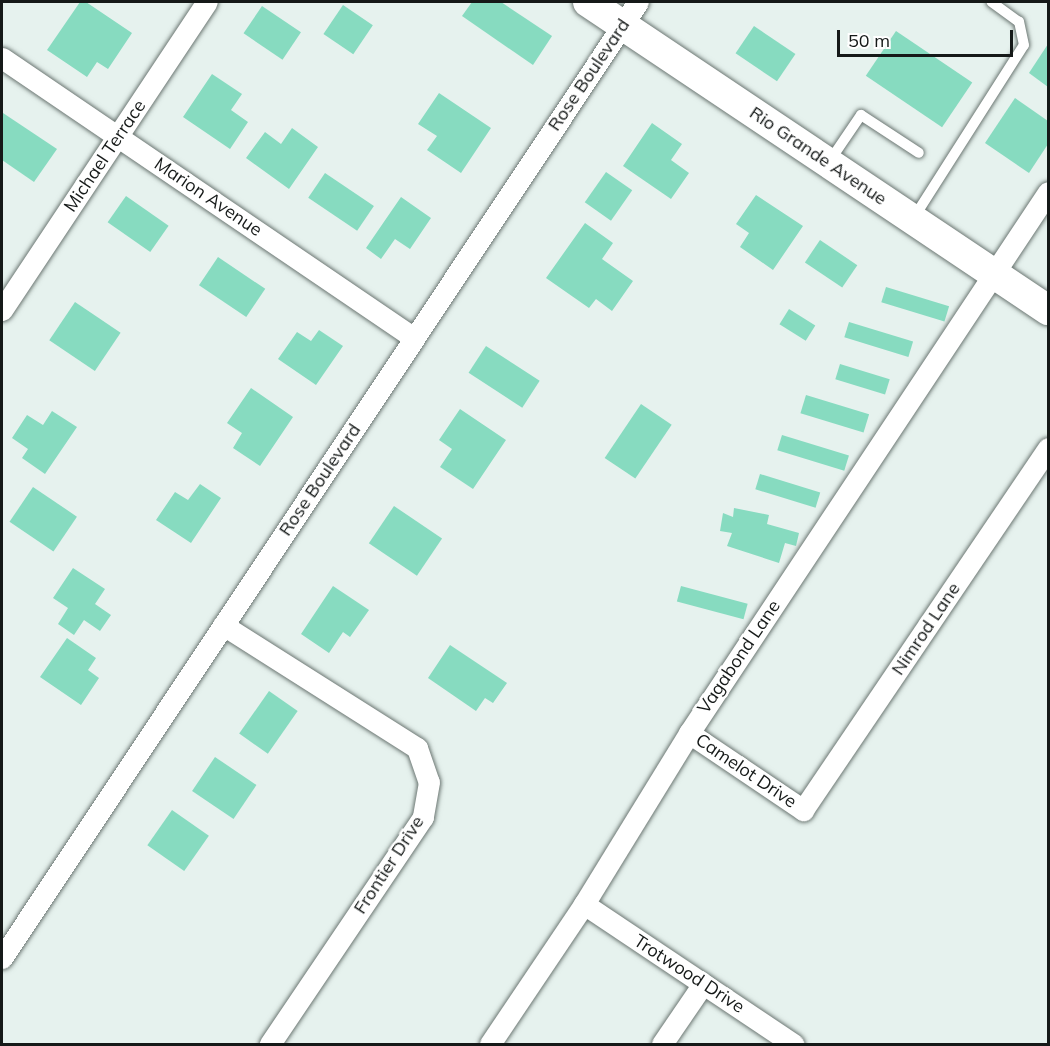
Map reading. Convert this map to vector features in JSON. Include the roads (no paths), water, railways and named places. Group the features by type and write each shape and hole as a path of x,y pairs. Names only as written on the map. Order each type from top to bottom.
{"street":[{"name":"Michael Terrace","path":"2,310 207,2"},
{"name":"Rio Grande Avenue","path":"588,2 630,13 828,163 1048,310"},
{"name":"Rose Boulevard","path":"2,958 630,13"},
{"name":"Marion Avenue","path":"2,58 414,338"},
{"name":"Vagabond Lane","path":"490,1044 584,904 689,733 1048,192"},
{"name":"Nimrod Lane","path":"803,810 1048,448"},
{"name":"Frontier Drive","path":"223,625 417,748 429,782 423,817 270,1044"},
{"name":"Camelot Drive","path":"689,733 803,810"},
{"name":"Trotwood Drive","path":"584,904 794,1043"},
{"path":"662,1044 703,984"}],"lane":[{"path":"913,219 1024,45 1019,22 991,2"},
{"path":"828,163 861,115 919,153"}]}
